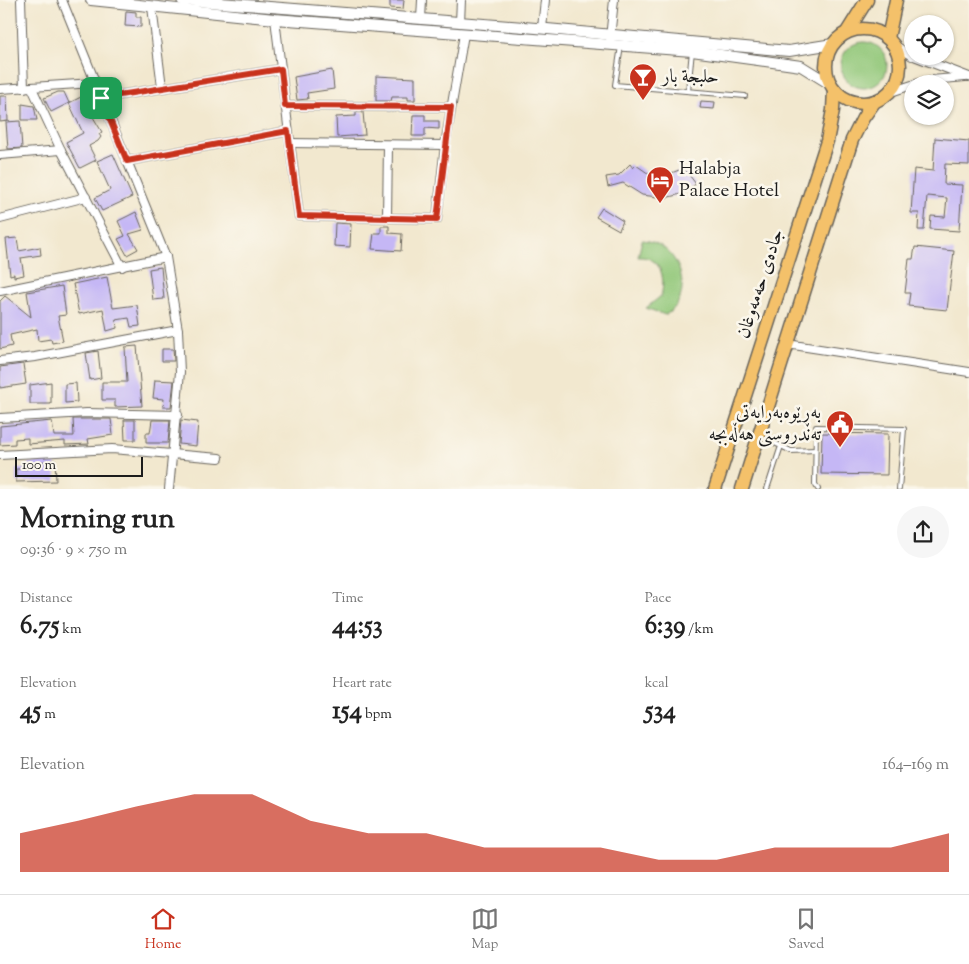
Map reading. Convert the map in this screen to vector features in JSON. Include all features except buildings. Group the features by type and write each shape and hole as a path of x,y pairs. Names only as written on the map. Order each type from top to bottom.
{"main road":[{"path":"867,0 847,32 832,44 826,64 832,86 842,96 852,101 875,101"},
{"path":"742,489 852,140 863,118 875,101 888,93 895,85 900,65 891,41 896,0"},
{"path":"847,32 868,29 891,41"},
{"name":"جادەی حەمەوغان","path":"715,489 827,141 833,110 832,86"}],"street":[{"path":"21,0 28,88 122,267"},
{"path":"62,0 166,257 178,330 180,372 178,415 172,453 170,489"},
{"path":"92,0 275,19 464,34 609,40"},
{"path":"182,0 542,28 621,42 692,47 788,51 832,44"},
{"path":"421,19 422,0"},
{"path":"460,22 461,0"},
{"path":"542,28 545,0"},
{"path":"609,40 614,0"},
{"path":"152,7 162,88"},
{"path":"374,15 374,26"},
{"path":"275,19 299,216 437,219 445,145 464,34"},
{"path":"891,41 904,50"},
{"path":"692,47 792,64 810,69 832,86"},
{"path":"937,65 969,77"},
{"path":"101,98 281,69"},
{"path":"954,78 969,77"},
{"path":"0,89 94,83"},
{"path":"888,93 904,87"},
{"path":"285,106 451,107"},
{"path":"127,161 288,131"},
{"path":"290,143 445,145"},
{"path":"387,218 388,144"},
{"path":"0,155 61,150"},
{"path":"0,219 86,197"},
{"path":"0,291 166,257"},
{"path":"0,361 178,330"},
{"path":"788,344 969,372"},
{"path":"0,418 87,413 178,415"},
{"path":"0,455 112,449 219,458"}],"lane":[{"path":"621,42 615,85 745,96"},
{"path":"688,91 692,47"},
{"path":"818,489 815,484 816,427 904,428 899,489"},
{"path":"759,436 791,451 815,450"},
{"path":"767,489 781,446"}],"green space":[{"path":"864,42 877,46 883,52 887,65 883,78 877,84 864,88 851,84 845,78 841,65 845,52 851,46"},
{"path":"642,240 655,243 667,250 675,260 680,272 682,285 680,297 675,307 665,315 646,308 661,296 663,282 657,264 652,260 638,257"}],"place":[{"name":"حلبجة بار","path":"643,101"},
{"name":"Halabja Palace Hotel","path":"660,204"},
{"name":"بەڕێوەبەرایەتی تەندروستی هەڵەبجە","path":"840,448"}],"route":[{"path":"281,69 285,106 451,107 437,219 299,216 288,131 127,161 101,98 281,69"}]}
